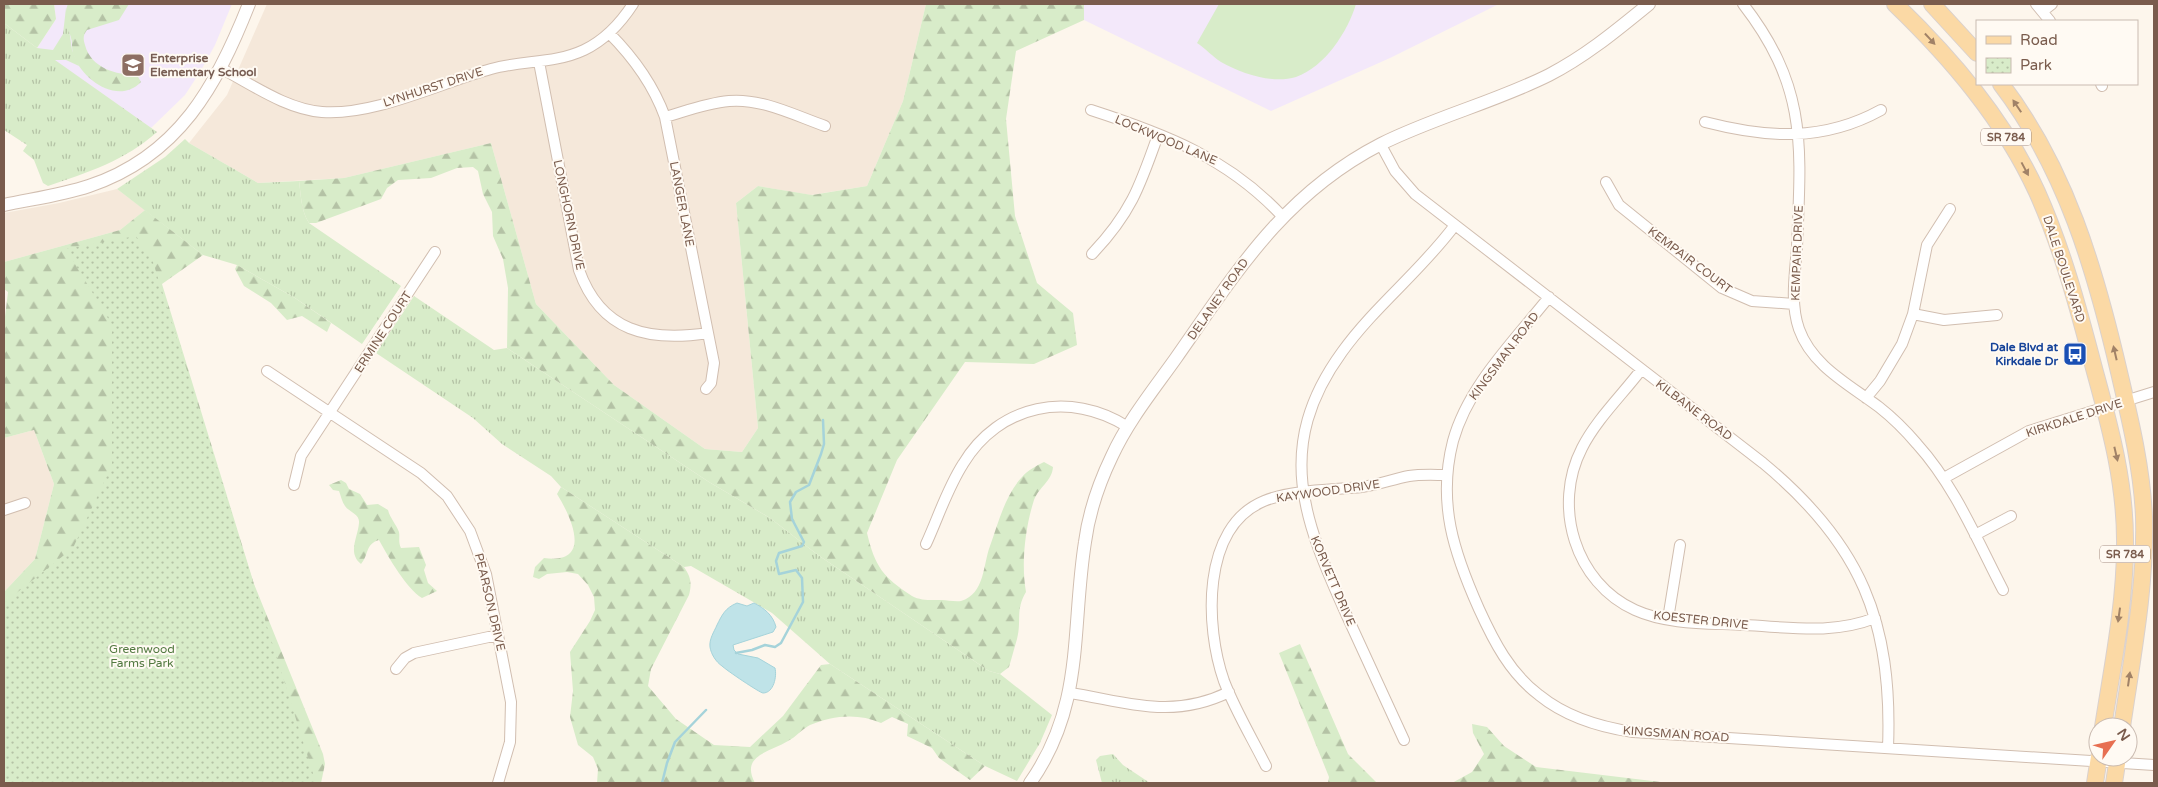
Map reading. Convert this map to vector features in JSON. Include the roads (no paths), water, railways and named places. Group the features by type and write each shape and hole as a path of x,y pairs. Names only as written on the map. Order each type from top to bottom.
{"main road":[{"name":"DALE BOULEVARD","path":"1895,4 1971,85 1998,124 2024,166 2065,267 2104,407 2121,479 2125,547 2124,575 2105,717"},
{"path":"1932,4 1976,52"},
{"name":"DALE BOULEVARD","path":"2002,85 2043,148 2074,213 2101,297 2126,400 2141,484 2144,550 2142,579 2123,717"},
{"path":"2095,783 2098,767"},
{"path":"2114,783 2117,767"}],"street":[{"path":"4,204 92,185 135,163 155,149 198,107 222,69 249,4"},
{"name":"LYNHURST DRIVE","path":"222,69 290,105 320,112 336,113 366,108 490,69 572,55 599,42 633,4"},
{"name":"DELANEY ROAD","path":"1030,783 1057,734 1070,694 1088,522 1103,474 1128,426 1244,260 1282,216 1334,173 1381,145 1564,67 1601,42 1649,4"},
{"name":"KEMPAIR DRIVE","path":"1743,4 1766,36 1785,72 1795,105 1800,168 1794,304 1800,331 1813,354 1828,370 1893,420 1916,442 1944,478 2003,590"},
{"path":"2049,20 2040,8 2052,4"},
{"name":"LANGER LANE","path":"609,33 650,82 665,117 714,363 711,383 706,389"},
{"name":"LONGHORN DRIVE","path":"539,62 579,270 589,292 601,308 616,321 642,333 678,338 708,333"},
{"path":"665,117 716,103 742,101 769,106 825,126"},
{"name":"LOCKWOOD LANE","path":"1090,110 1158,134 1223,165 1252,187 1282,216"},
{"path":"1705,122 1749,132 1798,134 1831,131 1848,126 1881,110"},
{"path":"1092,254 1110,236 1129,208 1158,134"},
{"name":"KILBANE ROAD","path":"1381,145 1404,183 1641,370 1763,462 1814,510 1844,549 1856,570 1875,618 1888,677 1888,748"},
{"name":"KEMPAIR COURT","path":"1606,182 1619,205 1722,288 1752,301 1766,304 1794,304"},
{"path":"1866,398 1892,363 1902,344 1913,314 1927,245 1933,233 1950,210"},
{"name":"KORVETT DRIVE","path":"1404,740 1320,556 1312,532 1303,494 1302,470 1305,433 1317,395 1329,373 1369,318 1416,272 1455,225"},
{"name":"ERMINE COURT","path":"294,485 302,456 435,252"},
{"name":"KINGSMAN ROAD","path":"1549,297 1476,392 1460,422 1453,441 1447,475 1448,517 1451,537 1462,572 1497,647 1520,678 1550,703 1592,723 1624,730 2088,759"},
{"path":"1913,314 1944,320 1997,315"},
{"name":"KOESTER DRIVE","path":"1641,370 1582,448 1571,476 1570,524 1574,541 1583,561 1610,594 1636,611 1668,619 1828,630 1860,624 1875,618"},
{"name":"PEARSON DRIVE","path":"267,371 422,473 438,486 457,509 470,530 482,559 508,685 512,724 507,757 498,783"},
{"name":"KIRKDALE DRIVE","path":"1944,478 2029,431 2154,392"},
{"path":"926,544 963,463 987,435 1012,417 1042,408 1075,406 1104,413 1128,426"},
{"name":"KAYWOOD DRIVE","path":"1266,766 1229,692 1218,660 1212,633 1214,583 1220,546 1237,519 1256,504 1276,497 1372,486 1418,475 1447,475"},
{"path":"4,510 25,503"},
{"path":"1975,535 2011,516"},
{"path":"1668,619 1680,545"},
{"path":"396,669 405,658 414,653 498,635"},
{"path":"1070,694 1156,708 1170,708 1207,701 1229,692"},
{"name":"KINGSMAN ROAD","path":"2138,763 2154,766"}],"water":[{"path":"737,603 747,606 754,603 768,612 775,623 776,627 773,632 733,645 734,650 738,654 758,658 775,668 774,684 767,692 761,692 730,672 714,658 711,652 710,641 722,615"}],"waterway":[{"path":"736,653 765,645 775,647 781,643 803,602 802,578 796,570 779,574 776,561 779,553 802,546 804,542 792,519 790,502 796,492 809,485 824,444 823,420"},
{"path":"662,783 675,742 706,710"}],"place":[{"name":"Enterprise Elementary School","path":"133,65"},
{"name":"Dale Blvd at Kirkdale Dr","path":"2075,354"}],"park label":[{"name":"Greenwood Farms Park","path":"142,656"}]}
